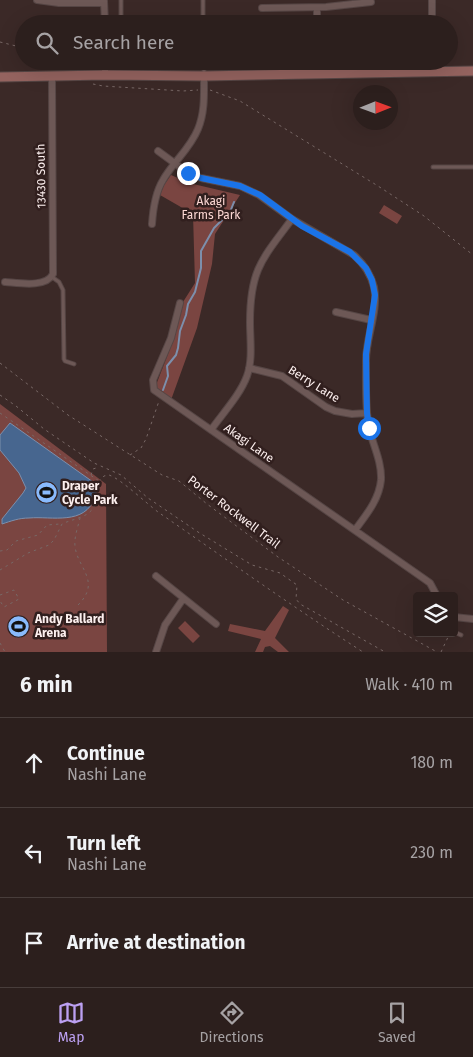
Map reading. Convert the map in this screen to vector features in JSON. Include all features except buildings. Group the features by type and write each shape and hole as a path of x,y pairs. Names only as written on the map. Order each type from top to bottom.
{"main road":[{"path":"0,77 106,74 204,76 473,71"}],"street":[{"path":"37,0 59,3 104,2 105,15"},
{"path":"432,0 432,15"},
{"path":"262,8 317,8 372,2"},
{"path":"317,8 317,15"},
{"path":"106,70 106,74"},
{"name":"13430 South","path":"52,76 52,277"},
{"path":"152,224 158,190 199,128 203,110 204,76"},
{"path":"158,151 174,164 194,176 240,186 260,195 292,219 350,252 362,263 369,274 374,287 374,303 366,354 367,413 369,428 380,464 381,481 373,505 355,530"},
{"name":"Akagi Lane","path":"292,219 263,258 254,278 250,300 249,368 244,383 211,430 427,580 434,592"},
{"path":"5,282 43,282 52,277"},
{"path":"180,303 171,338 152,383 154,390 160,395 211,430"},
{"path":"336,312 371,320"},
{"name":"Berry Lane","path":"249,368 282,376 326,407 335,411 352,414 367,413"},
{"path":"156,576 216,624"},
{"path":"156,652 165,625 183,599"},
{"path":"458,617 473,619"}],"lane":[{"path":"121,0 121,15"},
{"path":"203,0 203,15"},
{"path":"204,70 204,76"},
{"path":"433,167 473,167"},
{"path":"52,277 59,282 63,290 64,359 74,364"},
{"path":"458,634 462,635"}],"path":[{"path":"0,42 15,46"},
{"path":"92,81 94,85 103,86 183,91 204,90 227,95 255,109 410,207 473,256"},
{"name":"Porter Rockwell Trail","path":"0,363 68,415 162,475 179,481 278,557 343,600 437,652"},
{"path":"0,395 44,429 100,467 121,475 148,498 218,545 252,565 284,576 297,585 296,599 300,604 385,652"},
{"path":"130,455 141,448 146,439 160,395"},
{"path":"0,413 100,482"},
{"path":"91,476 93,469 100,467"},
{"path":"0,551 7,550 16,541 38,535 47,526 62,524 86,515 93,508 99,494 100,482 104,476 113,476 144,502 260,584 363,652"},
{"path":"78,605 84,599 88,584 85,570 75,548 80,518"},
{"path":"0,570 28,553 49,545 54,540 62,524"},
{"path":"0,594 14,590 19,599 4,607 0,601"},
{"path":"441,652 448,637"},
{"path":"0,643 5,652"}],"green space":[{"name":"Akagi Farms Park","path":"171,175 189,183 240,195 215,234 212,264 197,328 171,400 157,389 156,385 168,354 183,302 195,283 193,214 160,195"},
{"path":"384,205 402,216 397,224 379,213"},
{"path":"0,404 106,484 107,652 0,652"},
{"path":"283,606 289,610 275,638 289,652 278,652 270,646 265,647 263,652 255,652 261,639 228,631 230,624 265,631"},
{"path":"185,621 200,636 193,643 178,628"}],"water":[{"path":"10,423 93,482 96,489 95,497 84,512 67,518 25,518 2,524 2,519 26,488 19,473 0,450 0,435"}],"waterway":[{"path":"163,390 168,376 167,366 176,355 180,331 188,304 195,292 201,268 201,251 214,228 230,212 234,202"}],"place":[{"name":"Draper Cycle Park","path":"46,493"},
{"name":"Andy Ballard Arena","path":"19,626"}],"route":[{"path":"188,173 201,178 240,186 260,195 302,226 350,252 366,268 372,280 375,295 366,354 369,428"}]}
